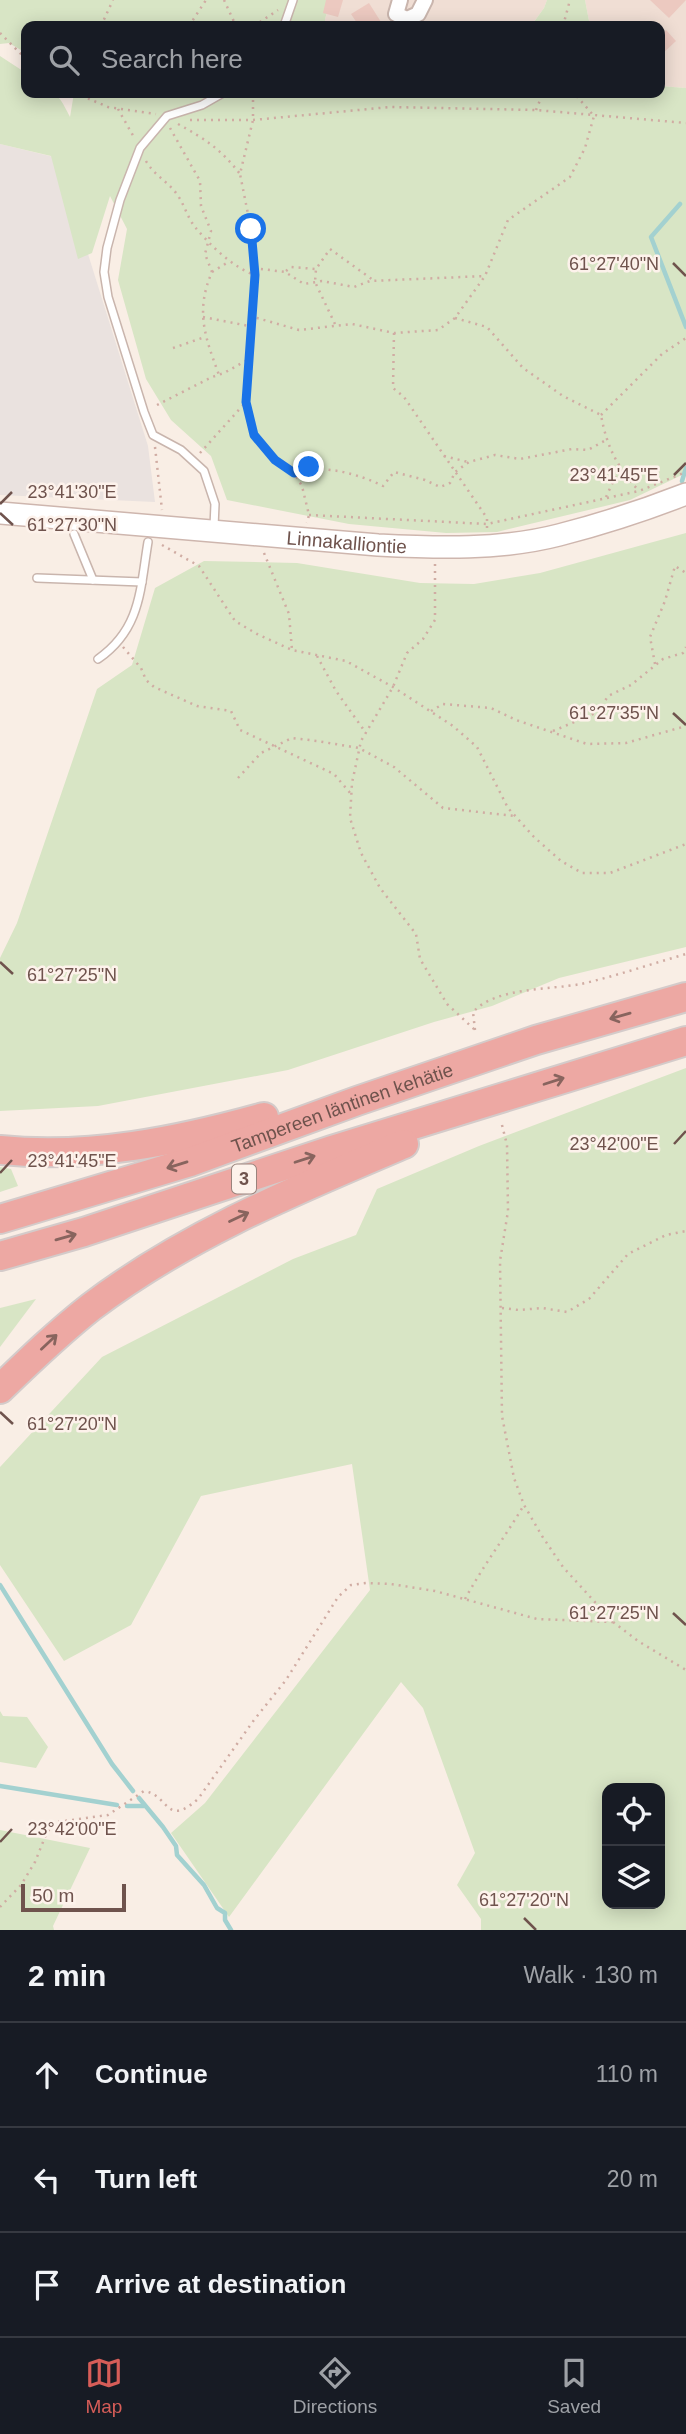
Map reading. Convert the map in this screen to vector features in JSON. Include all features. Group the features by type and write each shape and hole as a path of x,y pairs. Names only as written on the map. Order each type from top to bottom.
{"highway":[{"name":"Tampereen läntinen kehätie","path":"0,1219 190,1162 536,1040 686,997"},
{"name":"Tampereen läntinen kehätie","path":"0,1256 84,1232 332,1150 495,1113 603,1065 686,1041"},
{"path":"0,1150 51,1152 134,1147 270,1115 357,1101"},
{"path":"0,1389 93,1305 171,1253 278,1198 405,1143 495,1113"}],"main road":[{"name":"Linnakalliontie","path":"0,513 427,548 491,545 558,536 686,494"}],"street":[{"path":"400,0 396,14 407,19 418,14 425,0"}],"lane":[{"path":"286,21 293,0"},
{"path":"214,98 166,117 140,148 120,200 107,248 104,272 112,310 153,435 181,450 204,471 215,504 214,532"},
{"path":"74,534 93,580"},
{"path":"98,659 118,642 132,622 148,542"},
{"path":"37,578 142,582"}],"path":[{"path":"103,21 113,0"},
{"path":"192,21 206,0"},
{"path":"224,0 234,21"},
{"path":"262,21 293,0"},
{"path":"564,21 570,0"},
{"path":"0,33 21,53"},
{"path":"84,98 118,108 197,121 253,120 390,107 536,110 686,122"},
{"path":"253,98 253,120 240,174 251,229 255,275 249,326 246,402 254,435 275,460 294,473 302,486 309,515 302,538"},
{"path":"536,110 541,98"},
{"path":"578,98 594,116"},
{"path":"118,108 152,172 175,192 194,226 230,261 245,272 255,275"},
{"path":"250,316 299,330 352,324 394,332 438,330 455,318 485,275 508,220 570,177 585,148 594,116"},
{"path":"166,117 205,138 225,154 240,174"},
{"path":"166,117 200,181 201,206 211,231 205,254 212,272"},
{"path":"335,324 315,282 316,269 330,250 375,281"},
{"path":"219,375 205,337 204,291 212,272 230,261"},
{"path":"285,272 290,267 316,269"},
{"path":"254,268 285,272 304,284 322,281 354,287 375,281 485,275"},
{"path":"203,317 249,326"},
{"path":"455,318 487,327 523,368 563,396 601,415"},
{"path":"394,332 393,388 404,397 487,518 491,545"},
{"path":"173,348 205,337"},
{"path":"601,415 662,354 686,338"},
{"path":"157,405 249,359"},
{"path":"194,461 246,402"},
{"path":"601,415 606,440 619,468 639,492"},
{"path":"153,435 162,512"},
{"path":"294,473 309,467 371,480 383,486 394,472 440,487 450,483 455,472 469,462 495,454 520,459 572,449 588,450 606,440"},
{"path":"444,456 469,462"},
{"path":"605,499 619,468"},
{"path":"309,515 487,524 639,492 686,472"},
{"path":"158,543 199,566 235,621 292,650 346,661 393,687 453,726 477,747 508,808 515,816 561,861 582,873 610,873 686,844"},
{"path":"264,552 289,614 292,650"},
{"path":"435,564 435,620 423,639 407,653 393,687 359,748 350,818 374,877 416,934 420,959 447,1004 475,1030 473,1012 481,1003 497,997 580,984 686,954"},
{"path":"655,665 650,637 665,601 675,566 686,573"},
{"path":"118,642 154,687 197,706 231,711 240,730 334,774 352,795"},
{"path":"552,731 598,712 608,696 631,685 663,659 683,653 686,647"},
{"path":"317,656 336,691 366,733"},
{"path":"431,711 443,704 491,708 516,720 587,744 626,743 686,726"},
{"path":"238,778 261,753 292,738 359,748 394,766 443,808 515,816"},
{"path":"495,1113 507,1145 508,1211 500,1261 502,1416 514,1478 524,1505 563,1567 614,1622 638,1641 686,1670"},
{"path":"502,1308 567,1311 589,1299 628,1254 666,1236 686,1231"},
{"path":"466,1599 483,1567 497,1551 524,1505"},
{"path":"0,1907 21,1885 35,1862 47,1832 57,1822 108,1815 144,1791 151,1792 166,1808 177,1812 186,1810 198,1799 286,1680 338,1597 351,1585 402,1585 537,1619 614,1622"}],"shaded area":[{"path":"331,0 547,0 535,21 325,19"},
{"path":"585,0 686,0 686,88 665,86 665,21 589,21"},
{"path":"0,144 58,158 148,446 155,502 0,495"}],"green space":[{"path":"0,0 331,0 325,21 21,21 21,50 9,43 0,44"},
{"path":"547,0 585,0 589,21 535,21"},
{"path":"0,56 21,70 21,98 59,98 70,117 73,98 665,98 665,86 686,88 686,473 630,500 497,532 446,533 349,524 227,500 211,456 171,420 146,379 118,280 127,229 110,196 92,253 78,259 51,156 0,144"},
{"path":"686,533 686,947 559,978 492,1006 288,1070 98,1106 0,1111 0,958 17,923 97,689 132,665 155,588 204,561 297,563 420,583 474,584 540,573"},
{"path":"686,1068 686,1930 481,1930 481,1919 457,1885 475,1853 423,1708 401,1682 229,1917 171,1833 205,1803 370,1590 352,1464 201,1496 131,1625 64,1661 0,1565 0,1467 102,1357 293,1259 356,1235 377,1189 479,1146"},
{"path":"0,1167 11,1169 18,1186 0,1192"},
{"path":"36,1299 0,1347 0,1308"},
{"path":"0,1711 3,1716 27,1717 48,1747 36,1768 0,1762"},
{"path":"0,1830 90,1848 53,1926 54,1930 0,1930"}],"building":[{"path":"326,0 343,0 338,17 323,13"},
{"path":"650,0 686,0 669,18"},
{"path":"369,3 380,21 356,21 351,14"},
{"path":"665,31 676,41 665,51"}],"waterway":[{"path":"680,204 651,237 686,327"},
{"path":"682,481 686,468"},
{"path":"0,1585 112,1764 133,1791"},
{"path":"0,1786 117,1805"},
{"path":"139,1798 176,1846 177,1855 204,1885 217,1908 225,1913 225,1920 231,1930"},
{"path":"127,1806 144,1806"}],"route":[{"path":"251,229 255,275 249,326 246,402 254,435 275,460 294,473 309,467"}]}
